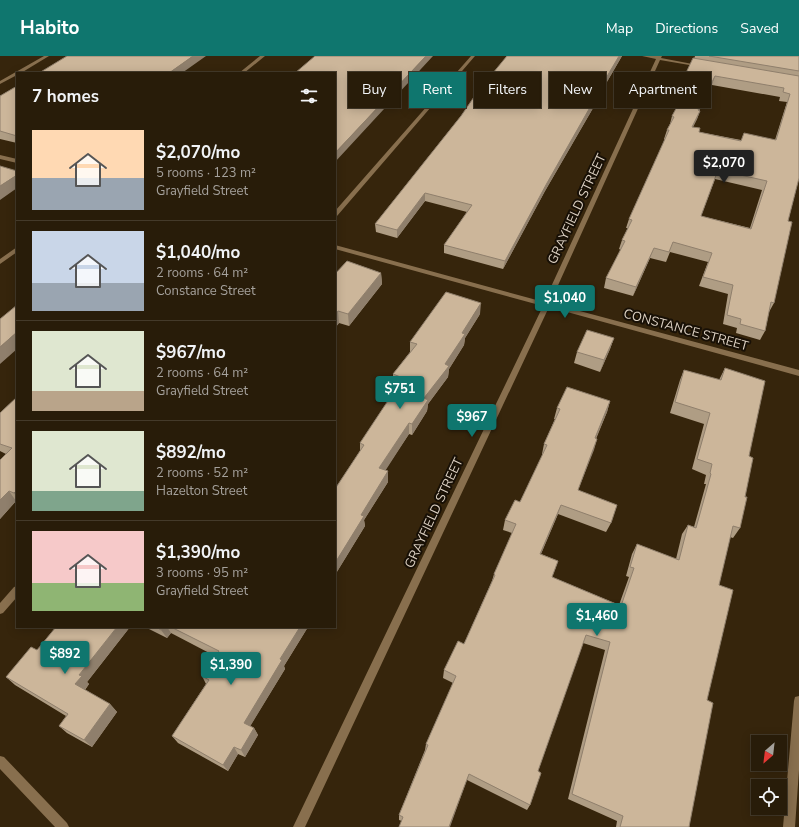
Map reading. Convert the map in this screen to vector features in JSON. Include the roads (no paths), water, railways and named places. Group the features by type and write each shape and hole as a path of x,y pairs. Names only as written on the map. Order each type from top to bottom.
{"street":[{"path":"19,72 47,56"},
{"path":"242,72 263,56"},
{"path":"336,214 474,56"},
{"path":"644,56 659,57 706,67"},
{"name":"GRAYFIELD STREET","path":"299,827 546,304 659,57"},
{"path":"0,83 16,74"},
{"path":"0,157 16,161"},
{"name":"CONSTANCE STREET","path":"336,247 799,373"},
{"path":"0,262 16,250"},
{"path":"0,610 16,591"},
{"path":"789,827 799,701"},
{"path":"0,760 63,827"}]}
